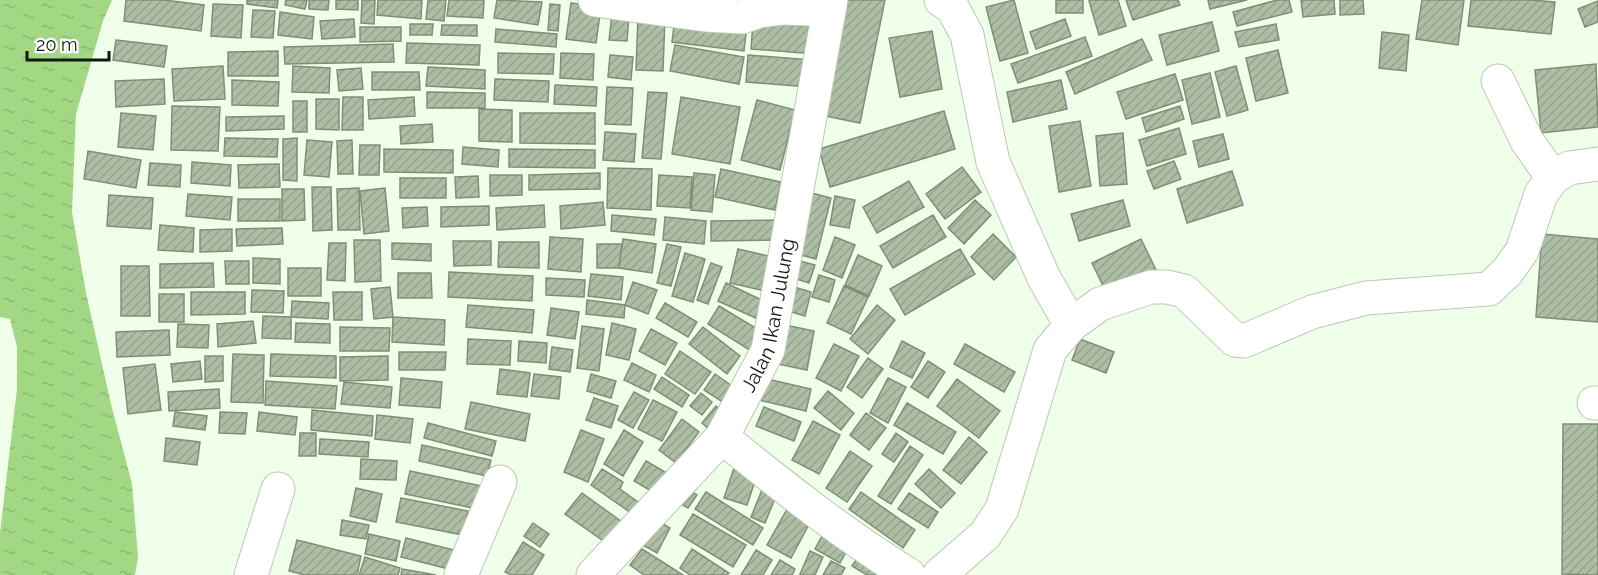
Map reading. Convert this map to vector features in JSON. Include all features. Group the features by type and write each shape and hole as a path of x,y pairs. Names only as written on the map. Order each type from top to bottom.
{"street":[{"path":"594,0 705,8 742,17 760,11 830,5"},
{"path":"941,0 952,7 967,35 993,162 1044,278 1071,325"},
{"name":"Jalan Ikan Julung","path":"593,575 722,437 768,350 830,5"},
{"path":"1498,81 1527,141 1552,178"},
{"path":"939,575 985,535 1002,509 1050,350 1071,325 1100,304 1151,286 1167,286 1184,291 1236,340 1244,341 1312,312 1366,298 1489,289 1507,272 1522,251 1541,194 1552,178 1569,168 1598,164"},
{"path":"722,437 769,476 874,553 909,575"},
{"path":"461,575 500,482"},
{"path":"251,575 278,489"}],"water":[{"path":"0,0 112,0 103,21 76,114 72,212 86,293 132,484 138,557 135,575 0,575 0,533 17,389 17,347 10,319 0,317"}],"building":[{"path":"126,0 164,0 204,5 201,31 124,21"},
{"path":"247,0 278,0 277,8 247,4"},
{"path":"286,0 307,0 305,9 285,5"},
{"path":"309,0 329,0 328,10 309,9"},
{"path":"336,0 358,0 358,10 336,9"},
{"path":"362,0 375,0 374,24 361,23"},
{"path":"378,0 422,0 421,19 377,15"},
{"path":"428,0 446,0 444,21 426,19"},
{"path":"449,0 484,0 483,18 447,16"},
{"path":"497,0 542,2 538,25 494,18"},
{"path":"843,0 885,0 860,123 820,115"},
{"path":"1014,0 1028,53 1000,61 986,7"},
{"path":"1056,0 1083,0 1083,13 1056,13"},
{"path":"1118,0 1126,26 1099,35 1089,1"},
{"path":"1126,0 1178,0 1180,5 1133,20"},
{"path":"1208,0 1247,0 1210,9"},
{"path":"1277,0 1289,0 1292,12 1237,26 1233,12"},
{"path":"1301,0 1334,0 1335,14 1303,17"},
{"path":"1340,0 1363,0 1364,14 1340,15"},
{"path":"1422,0 1464,0 1458,45 1416,39"},
{"path":"1471,0 1555,2 1551,34 1468,26"},
{"path":"1598,1 1598,22 1585,27 1578,9"},
{"path":"571,3 601,7 596,43 566,39"},
{"path":"213,4 243,5 241,38 211,36"},
{"path":"550,4 560,5 558,31 548,30"},
{"path":"253,10 275,11 273,38 251,37"},
{"path":"280,12 314,17 312,39 278,35"},
{"path":"612,14 629,16 627,41 609,40"},
{"path":"638,16 665,17 663,71 636,70"},
{"path":"675,16 747,26 744,51 672,42"},
{"path":"354,19 355,37 322,39 320,21"},
{"path":"1065,19 1071,36 1036,49 1030,32"},
{"path":"753,22 818,27 815,54 751,49"},
{"path":"1212,22 1219,51 1167,65 1159,35"},
{"path":"410,24 433,24 432,35 410,35"},
{"path":"1276,24 1279,40 1239,47 1235,32"},
{"path":"442,25 477,25 477,36 441,35"},
{"path":"360,27 401,27 401,41 360,42"},
{"path":"496,29 557,34 556,47 495,42"},
{"path":"932,31 942,89 900,97 889,38"},
{"path":"1382,32 1409,35 1406,71 1379,68"},
{"path":"1085,37 1092,56 1018,83 1011,64"},
{"path":"1142,39 1152,60 1075,94 1066,72"},
{"path":"116,40 167,46 164,67 113,60"},
{"path":"407,43 480,45 479,65 406,63"},
{"path":"393,44 394,62 285,64 284,47"},
{"path":"675,45 744,57 739,84 670,71"},
{"path":"1278,50 1288,93 1256,101 1246,58"},
{"path":"278,51 278,76 228,76 228,52"},
{"path":"498,53 554,54 553,74 498,73"},
{"path":"561,53 594,54 593,80 560,78"},
{"path":"610,55 633,57 631,80 608,77"},
{"path":"748,55 811,60 808,87 746,82"},
{"path":"1596,64 1598,127 1541,133 1535,70"},
{"path":"223,66 225,99 174,101 172,69"},
{"path":"293,66 330,68 329,93 292,92"},
{"path":"1236,66 1248,110 1227,116 1215,72"},
{"path":"428,67 485,70 485,89 426,86"},
{"path":"361,68 363,89 339,91 337,70"},
{"path":"372,72 419,72 420,90 372,90"},
{"path":"1210,73 1220,117 1192,124 1182,80"},
{"path":"1175,74 1183,100 1126,119 1117,92"},
{"path":"164,79 165,104 116,107 115,81"},
{"path":"495,79 549,81 548,102 494,100"},
{"path":"232,80 279,82 278,106 232,105"},
{"path":"1061,80 1067,109 1013,122 1007,92"},
{"path":"555,85 597,87 596,106 554,104"},
{"path":"607,87 633,88 631,125 605,124"},
{"path":"427,92 485,93 485,108 427,108"},
{"path":"648,92 667,93 661,159 642,158"},
{"path":"343,97 363,97 363,130 342,130"},
{"path":"414,97 415,116 369,119 368,100"},
{"path":"681,97 740,107 730,164 672,154"},
{"path":"316,99 339,99 339,130 316,129"},
{"path":"757,100 795,110 780,170 741,160"},
{"path":"293,101 307,101 307,132 293,132"},
{"path":"172,106 220,107 218,151 171,150"},
{"path":"1180,106 1184,119 1146,132 1142,118"},
{"path":"479,109 512,110 512,142 479,141"},
{"path":"944,111 955,149 830,187 819,149"},
{"path":"121,113 156,116 153,150 118,147"},
{"path":"520,113 595,113 595,144 520,143"},
{"path":"284,116 284,129 226,131 226,117"},
{"path":"1080,121 1091,186 1059,192 1049,126"},
{"path":"432,124 433,142 401,144 400,126"},
{"path":"1179,128 1186,154 1147,166 1139,140"},
{"path":"605,132 636,134 634,162 603,160"},
{"path":"1123,133 1127,184 1100,186 1096,136"},
{"path":"1223,134 1229,159 1199,167 1193,141"},
{"path":"225,138 278,139 277,157 224,156"},
{"path":"297,138 297,181 283,180 283,139"},
{"path":"307,140 332,142 329,177 304,175"},
{"path":"352,140 353,174 338,174 337,141"},
{"path":"360,145 380,145 379,175 359,175"},
{"path":"463,147 499,150 498,167 462,164"},
{"path":"384,149 453,150 453,173 384,172"},
{"path":"509,149 595,150 595,168 509,167"},
{"path":"88,151 141,160 136,188 84,179"},
{"path":"1174,161 1181,179 1154,189 1147,171"},
{"path":"192,162 231,165 230,186 191,183"},
{"path":"150,163 181,165 180,187 148,185"},
{"path":"279,164 280,187 239,188 238,165"},
{"path":"962,167 981,192 945,219 926,194"},
{"path":"608,168 652,169 651,210 607,208"},
{"path":"721,169 781,182 775,210 715,197"},
{"path":"1232,171 1243,205 1187,223 1177,189"},
{"path":"600,173 600,189 529,190 529,175"},
{"path":"694,173 715,175 712,212 691,210"},
{"path":"490,175 522,175 522,195 490,196"},
{"path":"659,175 692,177 690,208 657,206"},
{"path":"478,176 479,197 456,198 455,177"},
{"path":"400,178 446,178 446,198 400,198"},
{"path":"909,181 924,207 877,233 863,207"},
{"path":"312,187 331,187 332,230 313,231"},
{"path":"359,188 360,230 338,230 337,189"},
{"path":"385,188 389,231 364,234 360,191"},
{"path":"282,189 304,189 305,220 282,221"},
{"path":"804,191 831,198 816,259 789,252"},
{"path":"188,194 232,197 230,220 186,216"},
{"path":"109,195 153,198 151,229 107,226"},
{"path":"835,196 855,200 849,228 830,225"},
{"path":"238,199 280,199 280,221 238,221"},
{"path":"975,200 991,215 964,244 948,228"},
{"path":"1123,200 1130,226 1079,241 1071,214"},
{"path":"603,202 605,225 561,229 560,206"},
{"path":"544,205 545,227 497,230 496,208"},
{"path":"489,206 489,225 441,227 441,207"},
{"path":"427,207 428,226 403,228 402,208"},
{"path":"612,215 656,219 654,235 611,231"},
{"path":"933,215 946,237 893,268 880,246"},
{"path":"665,217 706,221 704,244 663,240"},
{"path":"785,220 785,240 711,241 711,221"},
{"path":"160,225 194,228 193,252 158,250"},
{"path":"282,228 283,244 237,246 236,229"},
{"path":"232,229 232,251 200,252 200,230"},
{"path":"993,234 1016,257 994,280 971,257"},
{"path":"1542,234 1598,239 1598,322 1536,317"},
{"path":"550,237 583,239 581,272 548,269"},
{"path":"835,237 855,245 842,278 823,270"},
{"path":"623,239 656,244 652,273 619,268"},
{"path":"1141,239 1157,272 1108,296 1092,263"},
{"path":"354,240 380,240 381,281 355,282"},
{"path":"453,241 491,241 491,265 454,266"},
{"path":"499,242 539,242 539,268 498,267"},
{"path":"329,243 346,243 345,281 327,280"},
{"path":"392,243 431,244 431,261 392,259"},
{"path":"597,244 622,244 619,268 597,268"},
{"path":"667,244 681,247 671,286 657,283"},
{"path":"738,249 777,258 769,292 730,283"},
{"path":"960,249 975,274 905,315 890,289"},
{"path":"685,253 705,259 693,302 672,296"},
{"path":"858,255 882,266 869,296 845,285"},
{"path":"253,258 280,259 280,284 253,283"},
{"path":"789,258 815,265 809,283 784,275"},
{"path":"225,261 249,261 249,284 226,284"},
{"path":"213,263 214,287 160,288 160,264"},
{"path":"711,263 722,267 708,304 697,300"},
{"path":"121,266 149,266 150,316 121,316"},
{"path":"288,268 321,268 321,296 288,296"},
{"path":"449,272 533,276 532,301 448,297"},
{"path":"398,273 431,273 432,298 398,298"},
{"path":"591,274 623,277 621,300 588,296"},
{"path":"819,275 835,280 829,302 812,297"},
{"path":"546,278 585,280 584,297 546,295"},
{"path":"633,282 657,290 648,314 625,305"},
{"path":"726,283 768,303 760,320 718,301"},
{"path":"784,284 811,292 805,316 778,308"},
{"path":"844,286 868,297 851,334 827,323"},
{"path":"390,287 393,317 374,319 371,289"},
{"path":"252,290 284,291 283,313 251,312"},
{"path":"191,292 245,292 245,314 191,315"},
{"path":"333,292 362,292 362,320 334,320"},
{"path":"159,294 184,294 184,322 159,322"},
{"path":"587,300 625,305 624,318 586,314"},
{"path":"292,301 329,303 328,319 291,317"},
{"path":"665,303 697,322 688,337 656,318"},
{"path":"468,305 534,310 532,333 466,327"},
{"path":"877,305 895,320 868,354 850,339"},
{"path":"719,306 767,335 756,354 708,324"},
{"path":"551,308 579,312 575,339 547,335"},
{"path":"263,316 291,317 291,339 262,338"},
{"path":"393,317 445,320 444,345 392,342"},
{"path":"253,321 256,343 218,347 217,324"},
{"path":"296,323 330,324 330,343 295,342"},
{"path":"612,323 636,329 629,360 606,355"},
{"path":"178,324 209,325 208,348 177,347"},
{"path":"781,324 814,331 807,370 773,363"},
{"path":"582,326 604,329 599,371 577,368"},
{"path":"340,327 390,328 389,351 340,351"},
{"path":"703,327 740,356 727,374 689,344"},
{"path":"651,329 677,343 665,365 639,351"},
{"path":"169,330 170,355 117,357 116,332"},
{"path":"468,339 511,341 510,365 467,364"},
{"path":"1080,339 1114,352 1106,373 1072,360"},
{"path":"519,341 547,343 546,363 518,361"},
{"path":"902,341 925,353 912,378 890,367"},
{"path":"834,344 859,356 841,391 816,378"},
{"path":"965,344 1015,372 1004,392 954,364"},
{"path":"552,347 573,350 570,372 549,369"},
{"path":"680,351 711,372 695,394 665,374"},
{"path":"399,352 446,352 445,370 399,370"},
{"path":"233,354 264,355 263,403 231,402"},
{"path":"271,354 336,356 336,378 270,376"},
{"path":"205,356 223,356 223,381 205,382"},
{"path":"388,356 388,380 340,381 340,357"},
{"path":"868,358 883,369 862,398 847,387"},
{"path":"200,361 202,379 173,382 171,364"},
{"path":"928,361 945,372 928,398 911,387"},
{"path":"632,363 656,375 649,392 624,380"},
{"path":"155,364 161,410 128,414 123,368"},
{"path":"500,369 530,373 527,397 497,394"},
{"path":"534,374 561,377 559,399 531,396"},
{"path":"591,374 616,381 611,398 587,391"},
{"path":"715,374 742,393 732,408 704,390"},
{"path":"662,377 689,395 682,407 654,389"},
{"path":"401,378 442,382 440,408 399,405"},
{"path":"763,378 811,389 806,411 759,400"},
{"path":"888,378 906,387 888,423 870,413"},
{"path":"957,379 1000,411 979,438 937,406"},
{"path":"266,381 337,386 335,409 265,405"},
{"path":"344,382 392,387 390,408 341,404"},
{"path":"219,389 220,408 169,411 168,392"},
{"path":"828,391 854,413 841,430 814,408"},
{"path":"634,392 649,400 633,428 618,420"},
{"path":"701,393 712,402 702,415 690,406"},
{"path":"594,398 618,406 611,428 586,420"},
{"path":"653,400 677,412 662,441 638,429"},
{"path":"471,402 530,414 525,441 465,429"},
{"path":"907,403 956,432 943,454 894,425"},
{"path":"716,406 727,416 713,433 702,423"},
{"path":"764,407 801,422 794,441 756,426"},
{"path":"312,410 373,416 372,436 311,430"},
{"path":"175,412 207,416 205,430 173,426"},
{"path":"220,412 247,413 245,434 219,433"},
{"path":"259,412 297,417 295,435 257,431"},
{"path":"866,413 886,428 869,450 850,435"},
{"path":"377,415 413,419 410,443 375,439"},
{"path":"682,419 699,432 676,463 659,450"},
{"path":"813,421 840,435 819,474 792,460"},
{"path":"428,423 496,441 492,456 424,438"},
{"path":"1563,424 1598,424 1598,575 1562,574"},
{"path":"581,430 604,439 588,482 564,472"},
{"path":"624,430 643,442 623,476 604,464"},
{"path":"300,433 316,433 316,456 299,456"},
{"path":"896,433 908,442 894,462 882,454"},
{"path":"969,437 987,452 961,484 943,470"},
{"path":"166,438 200,442 197,465 164,461"},
{"path":"320,439 369,442 368,457 319,454"},
{"path":"422,445 491,460 487,476 419,461"},
{"path":"910,446 923,455 891,504 878,496"},
{"path":"850,451 872,466 847,502 826,488"},
{"path":"361,459 397,461 396,480 360,479"},
{"path":"646,461 670,475 658,495 634,481"},
{"path":"735,465 758,472 747,505 724,498"},
{"path":"602,469 623,482 620,489 642,505 634,515 591,485"},
{"path":"929,469 955,493 941,508 915,484"},
{"path":"410,471 482,486 478,509 405,494"},
{"path":"356,488 382,494 376,522 350,516"},
{"path":"762,490 776,496 765,523 751,517"},
{"path":"691,491 697,495 688,508 673,499"},
{"path":"706,492 763,528 753,545 695,509"},
{"path":"861,492 915,530 903,548 849,509"},
{"path":"582,493 625,524 605,542 565,514"},
{"path":"909,493 938,512 928,528 898,509"},
{"path":"401,498 468,511 463,535 396,522"},
{"path":"791,502 814,515 791,558 767,545"},
{"path":"693,514 746,545 733,567 680,535"},
{"path":"342,520 369,525 366,539 340,535"},
{"path":"656,520 670,528 657,553 639,543"},
{"path":"533,523 549,534 540,547 524,536"},
{"path":"827,527 852,541 840,563 815,549"},
{"path":"369,534 400,541 396,561 365,554"},
{"path":"406,538 454,550 449,569 401,557"},
{"path":"297,540 361,556 357,575 305,575 289,571"},
{"path":"523,542 544,555 532,575 511,575 505,572"},
{"path":"642,549 683,575 644,575 630,565"},
{"path":"692,549 729,573 727,575 690,575 680,568"},
{"path":"756,550 772,560 763,575 741,575"},
{"path":"810,551 823,557 815,575 800,574"},
{"path":"862,551 901,575 867,575 852,566"},
{"path":"365,557 400,568 398,575 359,575"},
{"path":"780,560 795,569 792,575 771,575"},
{"path":"831,561 845,568 841,575 823,575"},
{"path":"402,569 436,575 401,575"}]}
